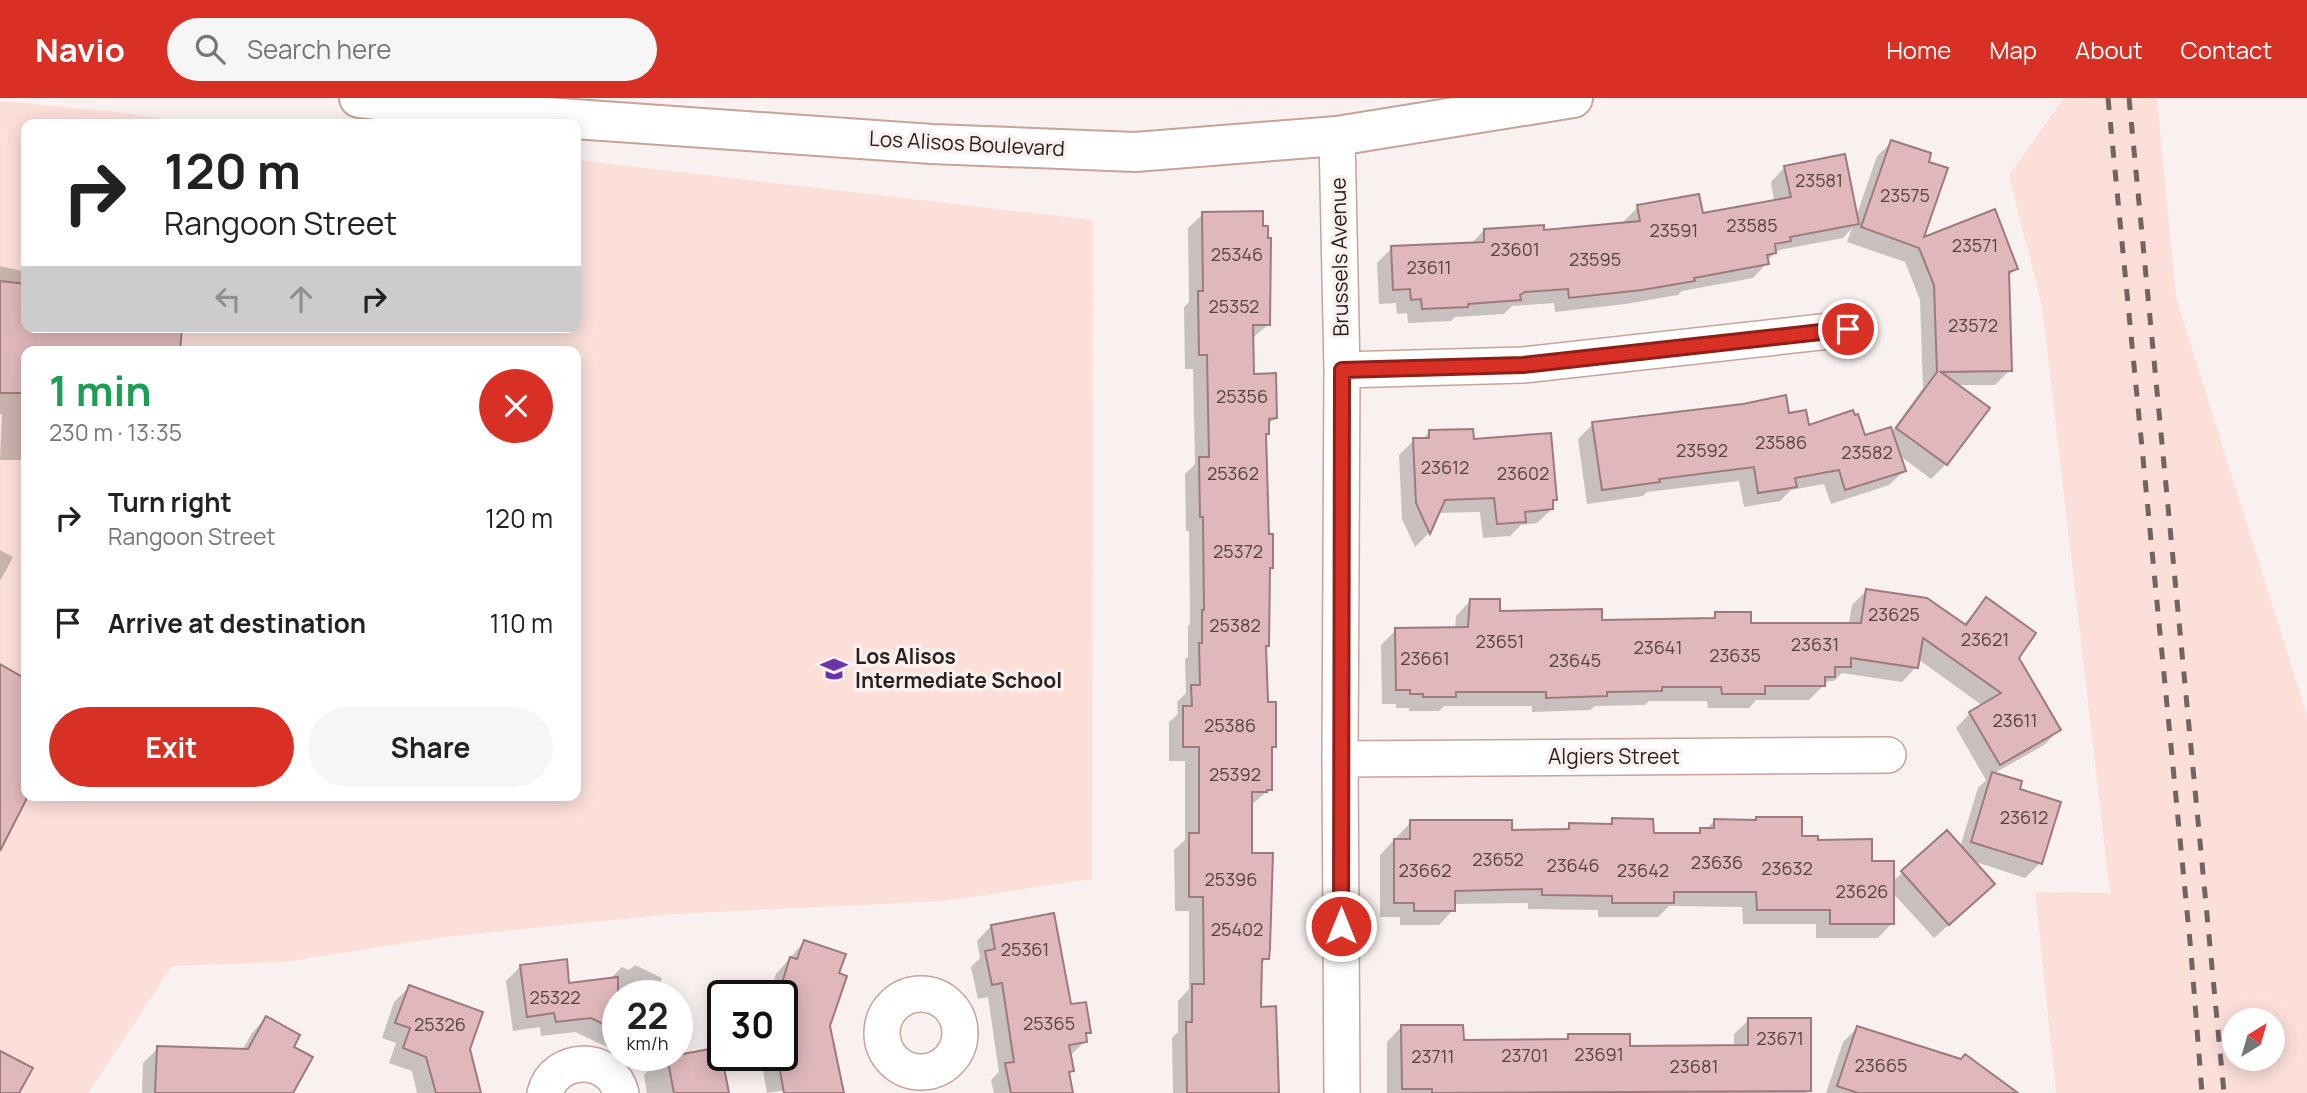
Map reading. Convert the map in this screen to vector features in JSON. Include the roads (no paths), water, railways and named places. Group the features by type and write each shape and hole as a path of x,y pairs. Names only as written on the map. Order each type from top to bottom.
{"main road":[{"name":"Los Alisos Boulevard","path":"359,98 574,119"},
{"name":"Los Alisos Boulevard","path":"581,119 932,144 1135,152 1337,136 1573,98"}],"street":[{"name":"Brussels Avenue","path":"1337,136 1342,370 1342,1093"},
{"path":"1342,370 1523,365 1848,329"},
{"name":"Algiers Street","path":"1340,760 1888,755"},
{"path":"545,1093 553,1076 566,1067 581,1063 596,1065 610,1073 621,1093"}],"railway":[{"path":"2108,98 2191,952 2202,1093"},
{"path":"2129,98 2224,1093"}],"place":[{"name":"Los Alisos Intermediate School","path":"834,669"}]}
